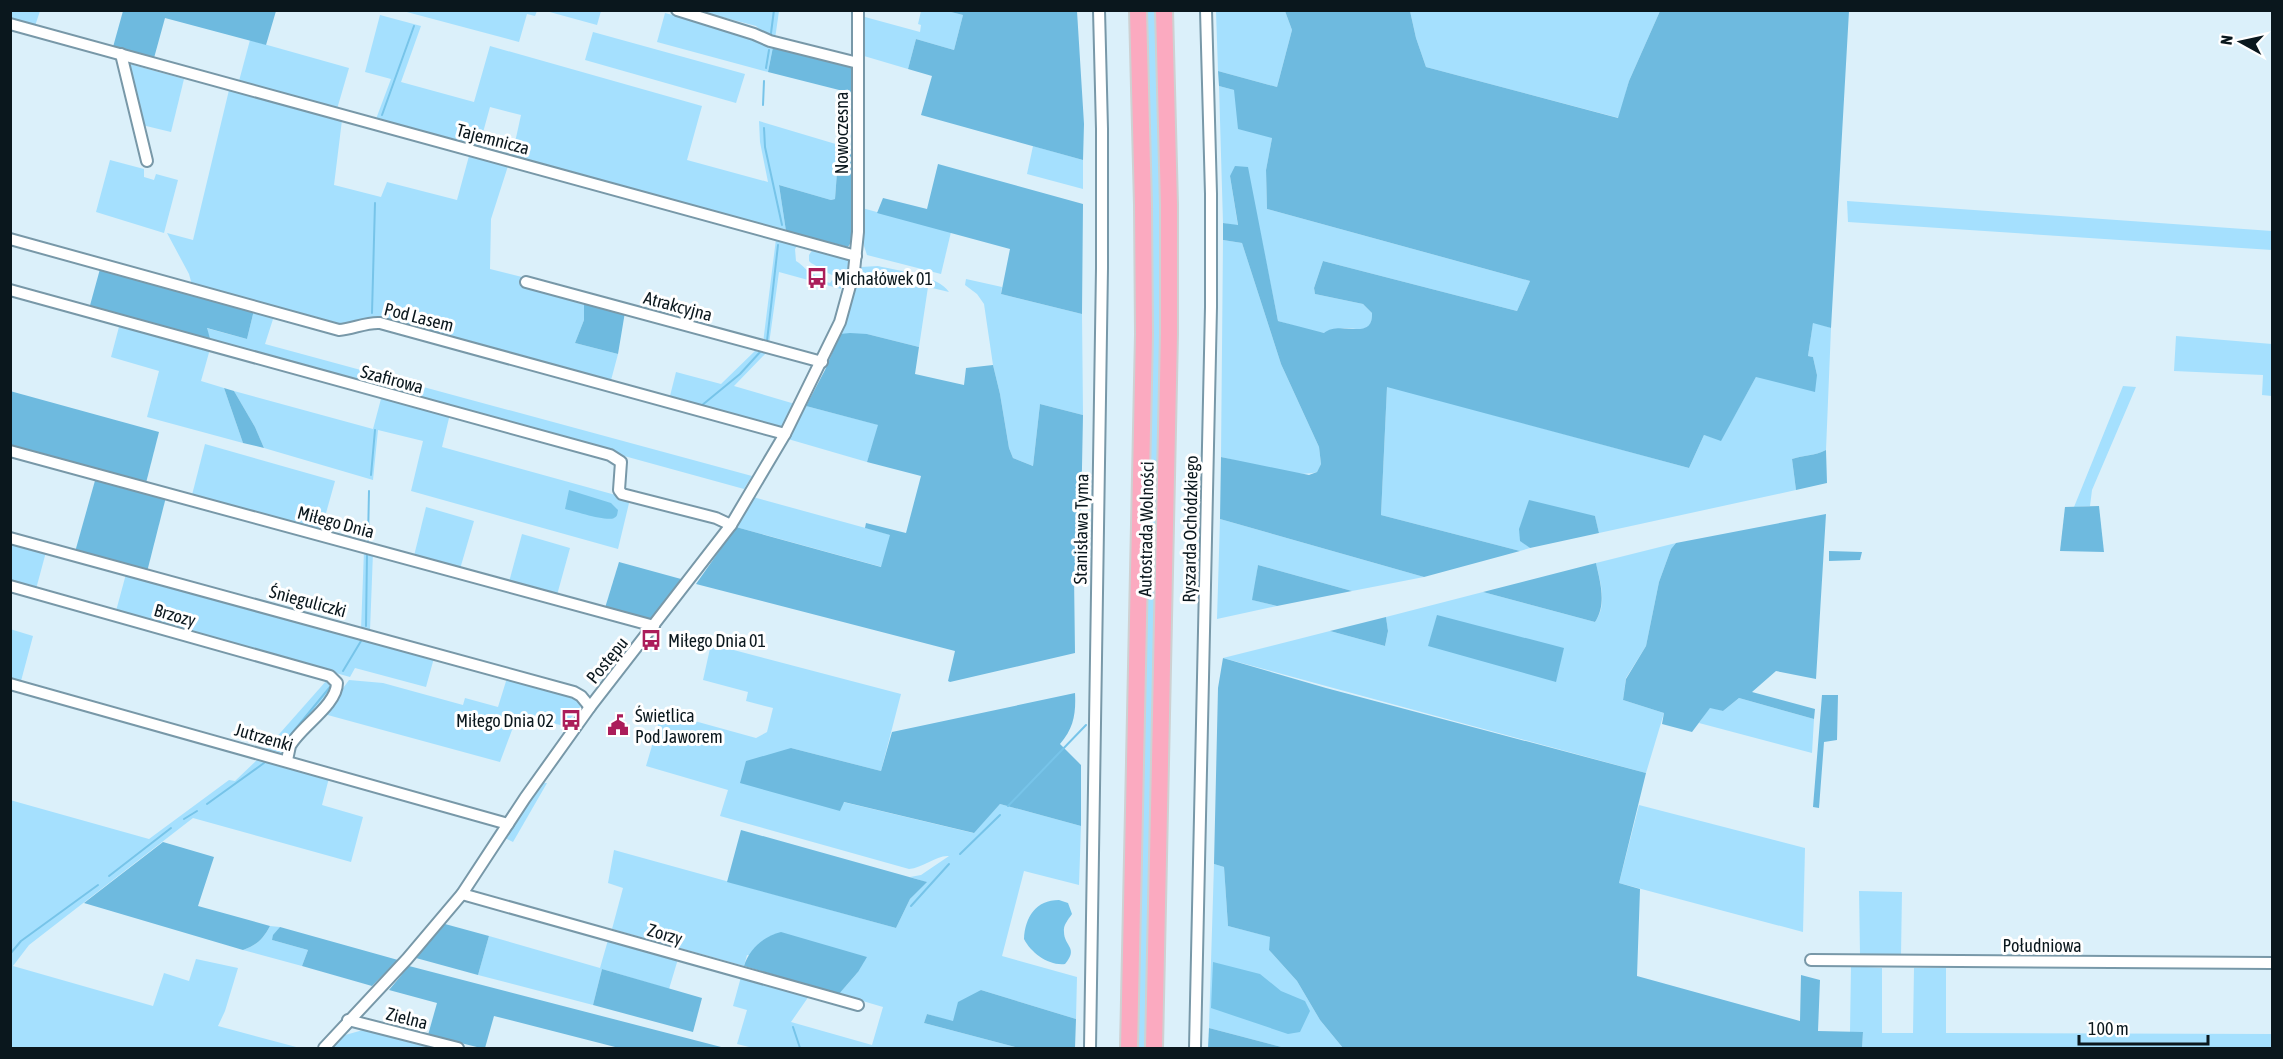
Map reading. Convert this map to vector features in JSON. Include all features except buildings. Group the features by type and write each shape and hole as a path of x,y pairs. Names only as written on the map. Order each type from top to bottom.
{"highway":[{"name":"Autostrada Wolności","path":"1129,1048 1144,334 1138,10"},
{"name":"Autostrada Wolności","path":"1154,1048 1169,334 1169,205 1164,10"}],"street":[{"path":"677,10 770,41 858,63"},
{"name":"Nowoczesna","path":"856,256 858,10"},
{"name":"Stanisława Tyma","path":"1090,1048 1102,256 1099,10"},
{"name":"Ryszarda Ochódzkiego","path":"1195,1048 1211,307 1212,194 1206,10"},
{"name":"Tajemnicza","path":"10,24 856,256"},
{"path":"122,54 147,161"},
{"name":"Pod Lasem","path":"10,239 339,330 380,322 785,434"},
{"name":"Postępu","path":"324,1048 407,959 462,894 590,707 731,525 785,434 822,362 840,322 851,286 856,256"},
{"name":"Atrakcyjna","path":"526,282 822,362"},
{"name":"Szafirowa","path":"10,290 610,455 621,462 618,484 622,494 716,518 731,525"},
{"name":"Miłego Dnia","path":"10,451 654,626"},
{"name":"Śnieguliczki","path":"10,538 574,692 582,696 590,707"},
{"name":"Brzozy","path":"10,586 330,676 337,683 337,688 290,746 287,760"},
{"name":"Jutrzenki","path":"10,684 287,760 508,824"},
{"name":"Zorzy","path":"462,894 858,1005"},
{"name":"Południowa","path":"1811,960 2272,963"},
{"name":"Zielna","path":"348,1020 458,1048"}],"shaded area":[{"path":"537,10 535,16 527,14 519,42 403,11"},
{"path":"1159,10 1163,243 1149,1048 1134,1048 1144,11"},
{"path":"10,11 40,11 35,26 11,20"},
{"path":"123,11 276,11 266,45 165,18 154,58 113,47"},
{"path":"546,11 601,11 597,25"},
{"path":"699,11 779,11 775,39 756,26"},
{"path":"921,11 947,11 963,15 954,50 916,39 908,69 864,56 865,17 920,32 921,25 918,24"},
{"path":"947,11 1077,11 1084,124 1083,160 921,115 932,76 908,69 916,39 954,50 963,15"},
{"path":"1216,11 1285,11 1292,30 1277,87 1218,71"},
{"path":"1285,11 1410,11 1426,67 1618,118 1629,81 1660,11 1849,11 1831,328 1813,323 1808,356 1813,357 1817,375 1815,392 1756,377 1721,441 1704,435 1689,468 1387,387 1381,515 1520,551 1424,577 1220,519 1221,457 1309,475 1317,472 1321,464 1319,447 1281,364 1242,243 1223,240 1223,223 1238,225 1230,176 1235,166 1248,167 1278,321 1324,333 1338,328 1361,329 1367,327 1371,322 1372,313 1363,304 1315,294 1314,288 1323,261 1517,311 1530,281 1267,209 1266,170 1272,138 1238,129 1234,90 1219,86 1218,71 1277,87 1292,30"},
{"path":"1410,11 1660,11 1629,81 1619,118 1426,67"},
{"path":"665,13 757,38 773,47 768,72 657,42"},
{"path":"380,15 421,26 401,82 474,102 490,46 702,106 687,160 768,182 760,142 759,121 839,145 835,199 831,200 779,185 786,231 512,156 521,115 490,107 479,147 376,119 391,79 365,72"},
{"path":"593,32 745,74 736,103 585,60"},
{"path":"250,40 349,68 337,109 239,81"},
{"path":"773,47 851,67 851,93 768,72"},
{"path":"126,63 184,79 171,132 142,125"},
{"path":"1219,86 1234,90 1272,138 1266,170 1267,209 1530,281 1517,311 1323,261 1314,288 1315,294 1363,304 1372,313 1370,325 1364,329 1342,328 1320,333 1278,321 1247,167 1230,176 1238,226 1223,223"},
{"path":"229,90 342,120 334,185 381,197 387,182 457,200 469,156 508,166 491,219 490,269 522,277 520,284 584,301 584,320 575,343 618,354 610,384 376,319 339,326 192,285 189,274 167,233 193,240"},
{"path":"839,145 851,148 853,239 848,247 786,231 779,185 831,200 835,199"},
{"path":"1033,146 1083,160 1083,189 1027,174"},
{"path":"110,160 144,169 144,177 154,180 156,174 178,180 164,233 96,212"},
{"path":"938,164 1083,204 1082,314 1001,294 1010,249 877,213 883,198 927,209"},
{"path":"1847,201 2272,231 2272,250 1848,222"},
{"path":"862,208 951,232 941,274 867,255 863,243"},
{"path":"776,239 797,246 796,261 815,275 814,278 830,283 832,280 841,289 779,272 769,344 763,343"},
{"path":"1223,240 1242,243 1281,364 1319,447 1321,464 1317,472 1308,474 1283,472 1221,457"},
{"path":"813,249 847,257 850,269 848,276 834,276 811,263 809,255"},
{"path":"878,266 936,281 949,292 928,287 919,347 867,334 840,334 861,267"},
{"path":"100,269 254,310 247,339 207,328 211,342 89,309"},
{"path":"966,279 1002,287 1001,294 1082,314 1083,415 1040,404 1033,466 1013,458 1009,448 984,304 977,294 965,285"},
{"path":"584,301 625,312 618,354 575,343 584,320"},
{"path":"254,310 274,316 265,344 752,476 744,489 211,342 206,328 247,339"},
{"path":"1813,322 1831,328 1826,450 1792,459 1796,490 1599,533 1595,516 1521,541 1530,548 1520,551 1381,515 1387,386 1689,468 1704,435 1721,440 1756,377 1817,375 1813,357 1808,356"},
{"path":"120,323 210,349 201,381 224,388 243,443 147,417 159,371 111,357"},
{"path":"840,334 867,334 919,347 915,374 964,385 966,368 993,365 1009,448 1013,458 1033,466 1040,404 1083,415 1081,519 1078,525 1078,553 1074,575 1075,653 950,682 948,681 955,651 696,584 736,527 881,567 890,535 865,528 866,523 906,533 921,476 867,462 878,425 806,406 825,370"},
{"path":"2176,336 2272,344 2272,396 2262,395 2263,375 2174,371"},
{"path":"757,349 767,352 734,386 795,404 782,431 669,400 676,372 721,384"},
{"path":"2123,386 2136,387 2092,490 2090,506 2074,507"},
{"path":"224,388 234,391 255,427 264,448 243,443"},
{"path":"10,391 159,432 146,483 11,445"},
{"path":"234,391 373,429 382,395 450,414 442,447 630,499 618,549 411,491 423,441 378,430 373,480 264,448 255,427"},
{"path":"806,406 879,425 867,462 788,439"},
{"path":"205,444 335,481 321,531 192,495"},
{"path":"1826,450 1827,483 1796,490 1792,459"},
{"path":"96,477 166,497 147,572 75,552"},
{"path":"569,490 611,503 618,510 617,516 605,519 565,509"},
{"path":"753,497 891,535 882,567 736,527"},
{"path":"1529,500 1595,516 1599,533 1530,548 1520,541 1519,529"},
{"path":"2099,506 2104,552 2060,551 2065,507"},
{"path":"426,507 474,521 460,569 414,556"},
{"path":"1826,514 1816,679 1776,671 1752,692 1815,709 1814,719 1739,698 1723,711 1710,708 1692,732 1662,724 1664,713 1623,700 1626,679 1646,646 1659,582 1671,549 1676,543"},
{"path":"1220,519 1424,577 1352,591 1258,565 1253,600 1277,606 1217,619"},
{"path":"522,534 570,548 557,595 509,582"},
{"path":"10,542 46,552 36,589 11,582"},
{"path":"1676,543 1671,549 1659,582 1646,646 1626,678 1623,700 1664,713 1646,773 1223,658 1330,631 1385,646 1388,631 1386,617 1483,592 1595,622 1602,600 1596,563"},
{"path":"364,550 373,552 370,631 361,630"},
{"path":"1829,551 1862,552 1860,560 1829,561"},
{"path":"619,562 681,579 649,621 605,608"},
{"path":"1596,563 1602,600 1595,622 1483,592"},
{"path":"1258,565 1352,591 1277,606 1252,600"},
{"path":"126,574 434,658 426,687 355,668 350,677 116,611"},
{"path":"1437,615 1564,648 1556,682 1428,646"},
{"path":"1386,617 1388,631 1385,646 1330,631"},
{"path":"10,629 33,636 21,681 11,678"},
{"path":"711,644 901,694 881,771 791,748 840,811 843,802 973,833 1000,804 1081,826 1079,885 1024,871 1002,956 1077,977 1076,1019 981,990 953,1022 927,1014 924,1023 1019,1048 753,1048 737,1044 747,1010 733,1006 741,977 809,996 791,1022 872,1045 883,1007 839,994 858,972 747,955 744,966 612,929 623,888 608,883 614,850 896,928 910,899 926,882 910,877 921,875 949,856 939,857 909,869 720,816 728,790 646,766 662,712 756,738 767,732 773,708 746,701 748,692 703,680"},
{"path":"1223,658 1326,688 1646,773 1619,883 1640,889 1637,976 1800,1021 1801,975 1820,980 1818,1031 1863,1032 1862,1048 1343,1048 1320,1020 1297,981 1269,950 1270,937 1228,926 1224,867 1214,864 1218,688"},
{"path":"507,678 578,698 581,706 564,726 518,714 500,762 324,714 349,680 383,683 463,705 465,698 498,707"},
{"path":"327,680 331,690 282,753 266,749"},
{"path":"1075,693 1073,720 1060,744 1081,765 1081,826 1000,804 974,833 844,802 840,811 740,783 746,761 791,748 881,771 892,732"},
{"path":"1822,695 1838,695 1837,740 1824,742 1819,808 1813,807"},
{"path":"1739,698 1814,719 1812,753 1699,723 1710,707 1723,711"},
{"path":"258,759 329,778 322,805 363,817 351,862 193,818 29,945 13,966 153,1006 164,973 189,981 196,959 238,968 218,1026 300,1048 11,1048 10,800 149,839 229,780 235,781"},
{"path":"540,783 547,783 513,842 505,838"},
{"path":"1639,805 1805,848 1803,932 1619,883"},
{"path":"741,830 927,882 910,899 896,928 727,882"},
{"path":"163,842 214,857 198,906 270,926 265,935 243,950 84,903"},
{"path":"1214,864 1224,867 1228,926 1271,937 1269,950 1297,981 1320,1020 1343,1048 1285,1048 1209,1028"},
{"path":"1859,891 1902,892 1901,955 1860,954"},
{"path":"1059,900 1068,903 1072,914 1064,929 1071,951 1065,964 1047,961 1031,949 1024,939 1029,917 1033,911 1044,903"},
{"path":"445,924 489,936 478,975 416,958"},
{"path":"270,926 280,927 272,940 308,950 302,966 243,950 259,941"},
{"path":"280,927 398,960 372,986 302,966 308,950 272,940"},
{"path":"781,932 867,957 858,972 839,994 744,966 758,944"},
{"path":"489,936 600,968 608,940 678,959 669,989 602,969 593,1005 478,975"},
{"path":"1213,962 1260,974 1281,991 1305,1001 1310,1011 1300,1032 1288,1034 1211,1008"},
{"path":"409,966 725,1048 619,1048 494,1016 485,1048 428,1035 437,1003 389,990"},
{"path":"1851,966 1882,968 1882,1033 1913,1033 1914,968 1946,968 1946,1033 2272,1034 2272,1048 1862,1048 1863,1032 1850,1032"},
{"path":"602,969 702,998 693,1032 593,1005"},
{"path":"981,990 1076,1019 1075,1048 1019,1048 924,1023 927,1014 953,1021 958,1002"},
{"path":"1209,1028 1285,1048 1208,1048"},
{"path":"363,1030 431,1048 329,1048 338,1037"}],"waterway":[{"path":"771,33 774,10"},
{"path":"382,115 414,26"},
{"path":"766,68 769,50"},
{"path":"763,105 764,81"},
{"path":"764,128 765,147 782,225"},
{"path":"372,313 375,203"},
{"path":"767,341 778,245"},
{"path":"701,406 740,374 761,351"},
{"path":"371,475 375,430"},
{"path":"368,540 369,491"},
{"path":"366,626 367,553"},
{"path":"343,671 361,641"},
{"path":"279,749 330,687"},
{"path":"1008,806 1086,725"},
{"path":"207,804 264,763"},
{"path":"184,819 197,811"},
{"path":"960,854 1000,815"},
{"path":"109,876 171,828"},
{"path":"911,906 949,864"},
{"path":"10,954 21,941 98,885"},
{"path":"793,1027 800,1048"}],"place":[{"name":"Michałówek 01","path":"817,278"},
{"name":"Miłego Dnia 01","path":"651,640"},
{"name":"Miłego Dnia 02","path":"571,720"},
{"name":"Świetlica Pod Jaworem","path":"618,725"}]}
